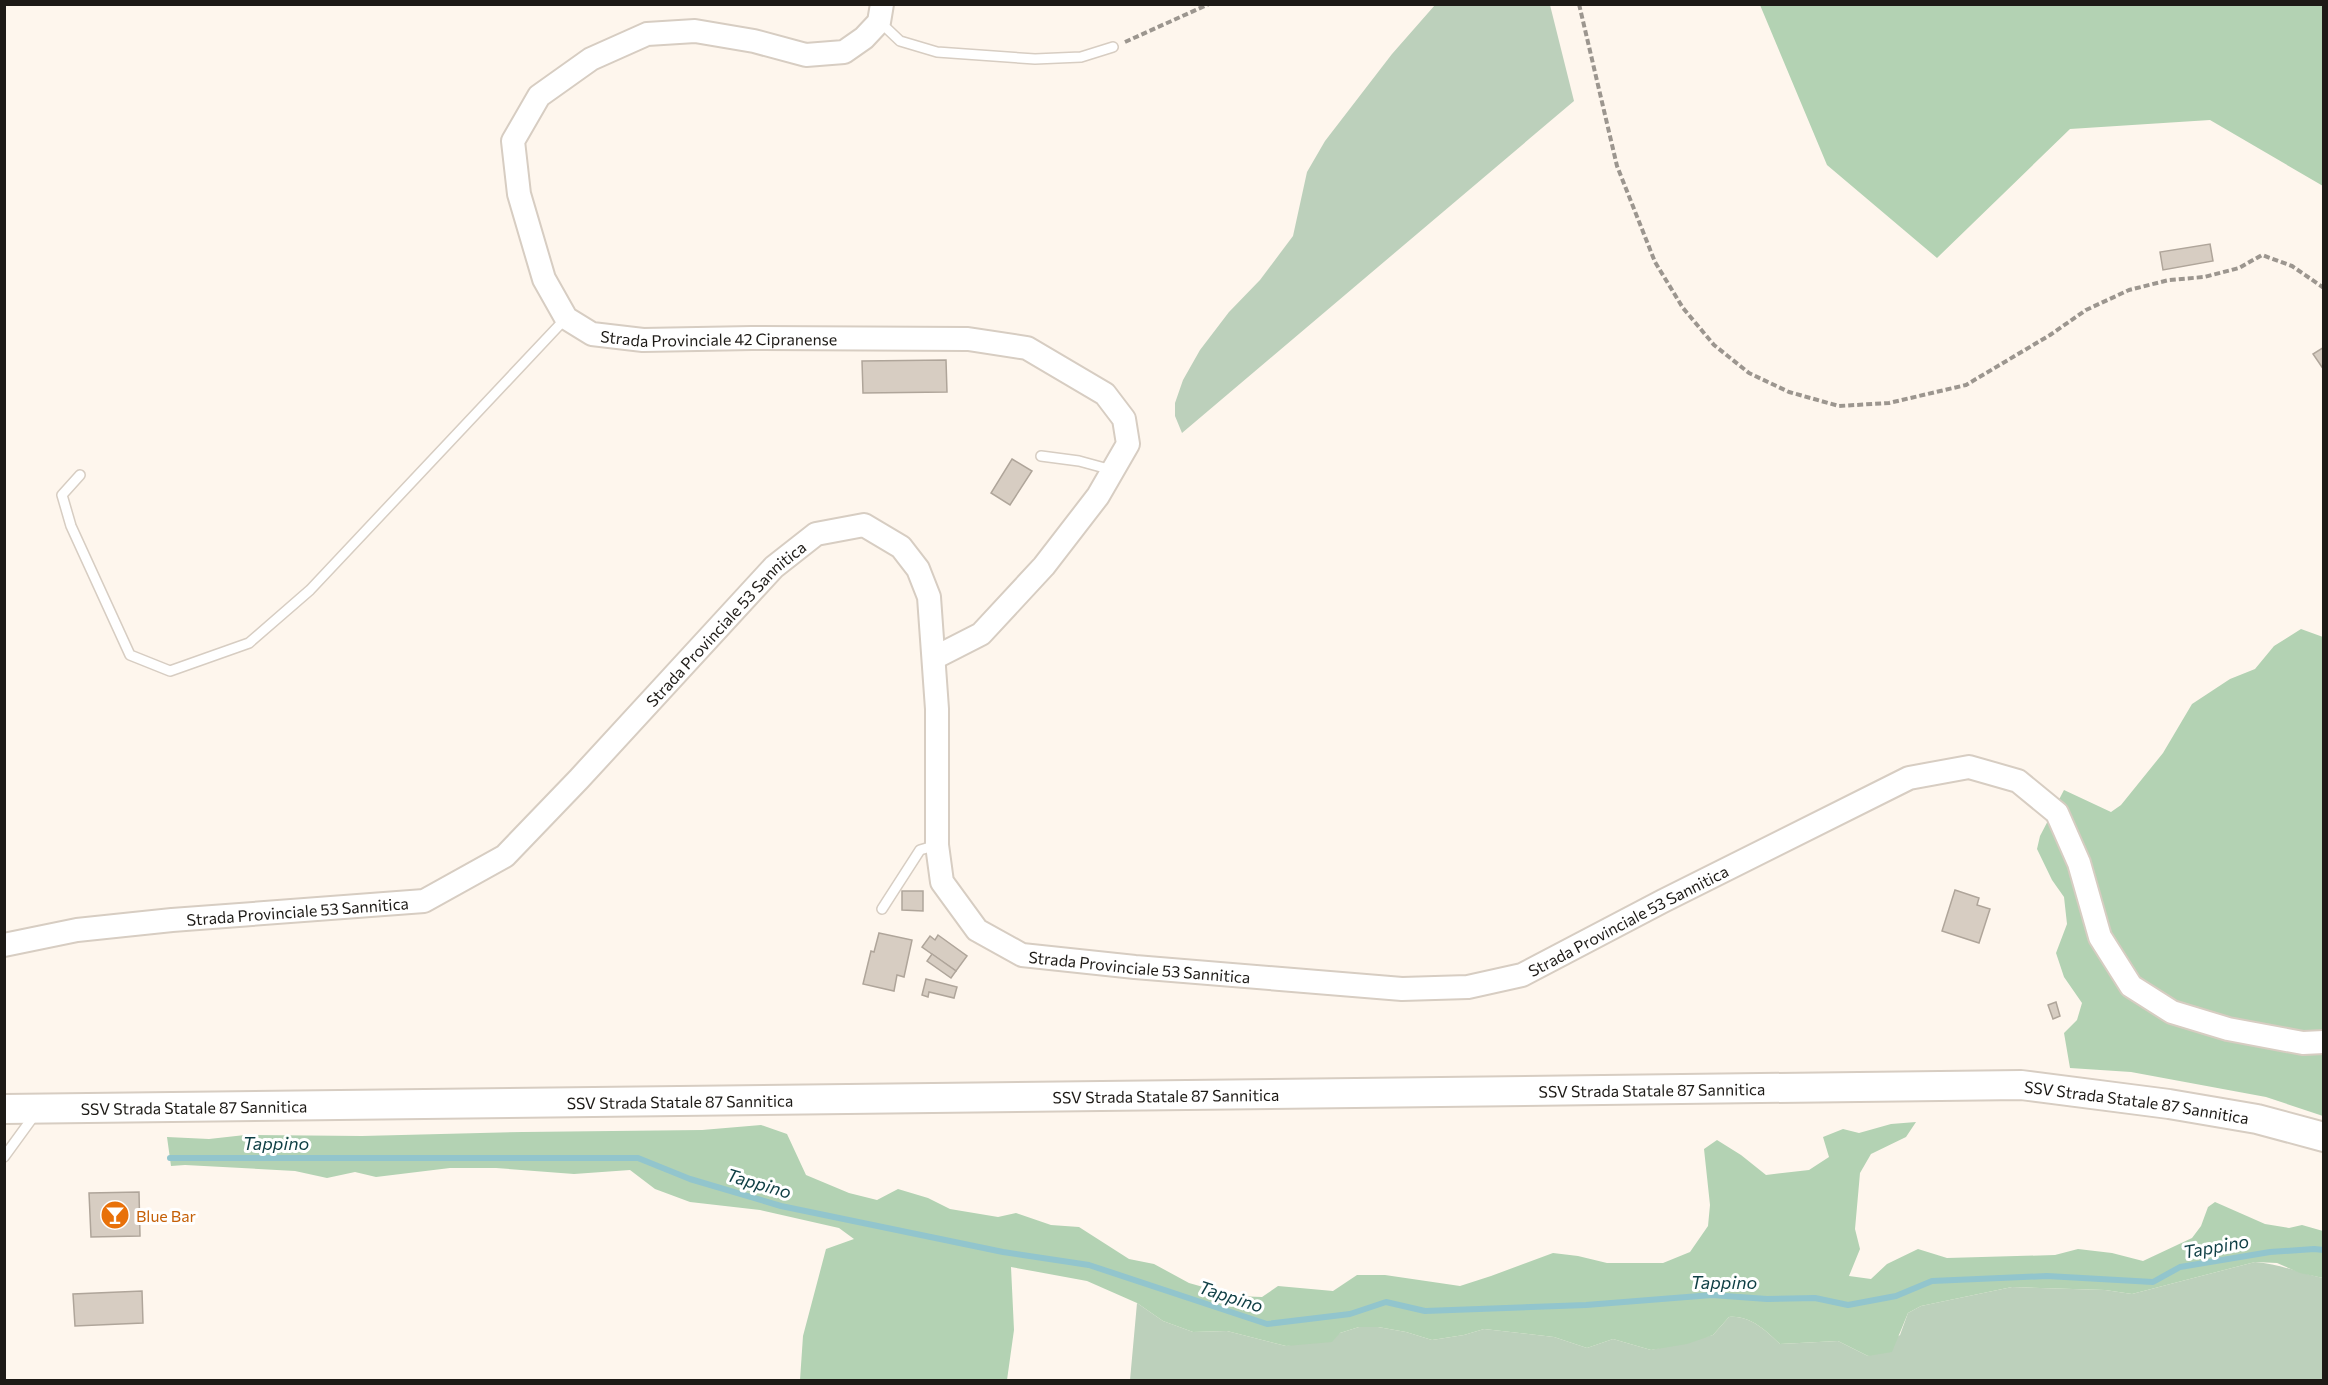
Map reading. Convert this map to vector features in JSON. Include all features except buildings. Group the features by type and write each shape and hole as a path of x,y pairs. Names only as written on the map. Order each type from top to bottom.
{"main road":[{"name":"SSV Strada Statale 87 Sannitica","path":"4,1109 2021,1085 2169,1104 2257,1119 2324,1137"}],"street":[{"name":"Strada Provinciale 42 Cipranense","path":"880,13 864,38 843,52 806,55 754,41 695,31 647,34 591,59 539,96 513,141 519,194 544,279 566,318 592,334 643,340 968,339 1027,348 1105,394 1124,419 1128,444 1098,496 1044,566 981,634 934,658"},
{"name":"Strada Provinciale 53 Sannitica","path":"4,945 77,930 148,922 424,901 505,856 774,567 816,534 864,525 901,547 918,569 929,597 937,709 937,845 942,882 977,930 1022,955 1135,967 1402,989 1468,987 1522,975 1674,895 1909,778 1969,767 2018,781 2057,813 2079,863 2100,937 2131,986 2172,1012 2228,1029 2303,1043 2324,1042"}],"lane":[{"path":"880,13 900,41 936,52 1035,59 1081,57 1113,47"},
{"path":"80,475 62,495 71,526 130,655 170,671 249,643 310,590 566,318"},
{"path":"1041,456 1079,461 1114,470"},
{"path":"882,909 920,850 937,845"},
{"path":"4,1157 39,1109"}],"path":[{"path":"1113,47 1209,4"},
{"path":"1579,4 1617,166 1655,262 1683,308 1714,345 1749,373 1789,392 1839,406 1889,404 1966,385 2086,310 2129,290 2169,280 2204,278 2239,268 2262,255 2292,266 2324,288"}],"green space":[{"path":"1435,5 1550,5 1574,101 1182,433 1175,416 1175,403 1183,380 1200,350 1229,312 1260,280 1293,236 1307,172 1325,141 1392,54"},
{"path":"1760,5 2323,5 2323,186 2210,120 2070,129 1937,258 1827,165"},
{"path":"2301,629 2323,637 2323,1116 2266,1097 2131,1072 2070,1068 2064,1033 2077,1020 2082,1003 2064,977 2056,953 2067,924 2064,897 2052,880 2037,849 2040,836 2064,790 2111,812 2121,805 2163,753 2192,704 2230,679 2255,669 2274,646"},
{"path":"1916,1122 1906,1137 1871,1154 1860,1173 1855,1229 1860,1249 1849,1276 1871,1279 1887,1264 1918,1249 1947,1258 2055,1255 2078,1249 2112,1253 2143,1261 2192,1238 2201,1226 2208,1207 2215,1202 2265,1224 2289,1228 2302,1225 2323,1231 2323,1278 2300,1273 2277,1263 2255,1262 2132,1294 2105,1290 2012,1287 1921,1306 1908,1313 1892,1352 1868,1356 1838,1341 1780,1344 1757,1324 1737,1317 1729,1317 1713,1335 1687,1344 1651,1350 1613,1339 1587,1348 1554,1337 1484,1329 1432,1340 1378,1327 1359,1327 1340,1333 1332,1342 1286,1346 1227,1331 1193,1332 1163,1321 1137,1303 1087,1281 1011,1267 1014,1330 1007,1380 800,1380 803,1336 826,1249 854,1239 839,1228 760,1210 690,1202 655,1189 630,1170 574,1174 496,1168 450,1168 376,1177 355,1172 327,1178 295,1171 171,1166 167,1137 209,1139 245,1135 362,1136 702,1130 761,1125 787,1134 806,1175 849,1193 877,1200 898,1189 928,1198 950,1209 998,1217 1016,1213 1051,1225 1079,1227 1129,1259 1154,1264 1189,1283 1235,1296 1262,1297 1278,1286 1333,1291 1357,1275 1385,1275 1460,1286 1553,1253 1607,1263 1663,1263 1690,1252 1708,1226 1710,1205 1704,1149 1717,1140 1766,1175 1809,1170 1829,1157 1823,1137 1843,1129 1859,1133 1891,1124"},
{"path":"2255,1262 2323,1278 2323,1380 1130,1380 1137,1303 1163,1321 1193,1332 1227,1331 1286,1346 1359,1327 1378,1327 1432,1340 1484,1329 1554,1337 1587,1348 1613,1339 1651,1350 1713,1335 1729,1317 1737,1317 1757,1324 1780,1344 1838,1341 1868,1356 1900,1335 1908,1313 1921,1306 2012,1287 2105,1290 2132,1294"}],"waterway":[{"name":"Tappino","path":"170,1158 638,1158 690,1179 781,1206 1003,1252 1089,1265 1267,1324 1350,1314 1386,1302 1425,1311 1586,1305 1712,1295 1767,1299 1815,1298 1848,1305 1896,1296 1932,1281 2047,1276 2153,1282 2180,1267 2270,1252 2324,1250"}],"place":[{"name":"Blue Bar","path":"115,1215"}]}
